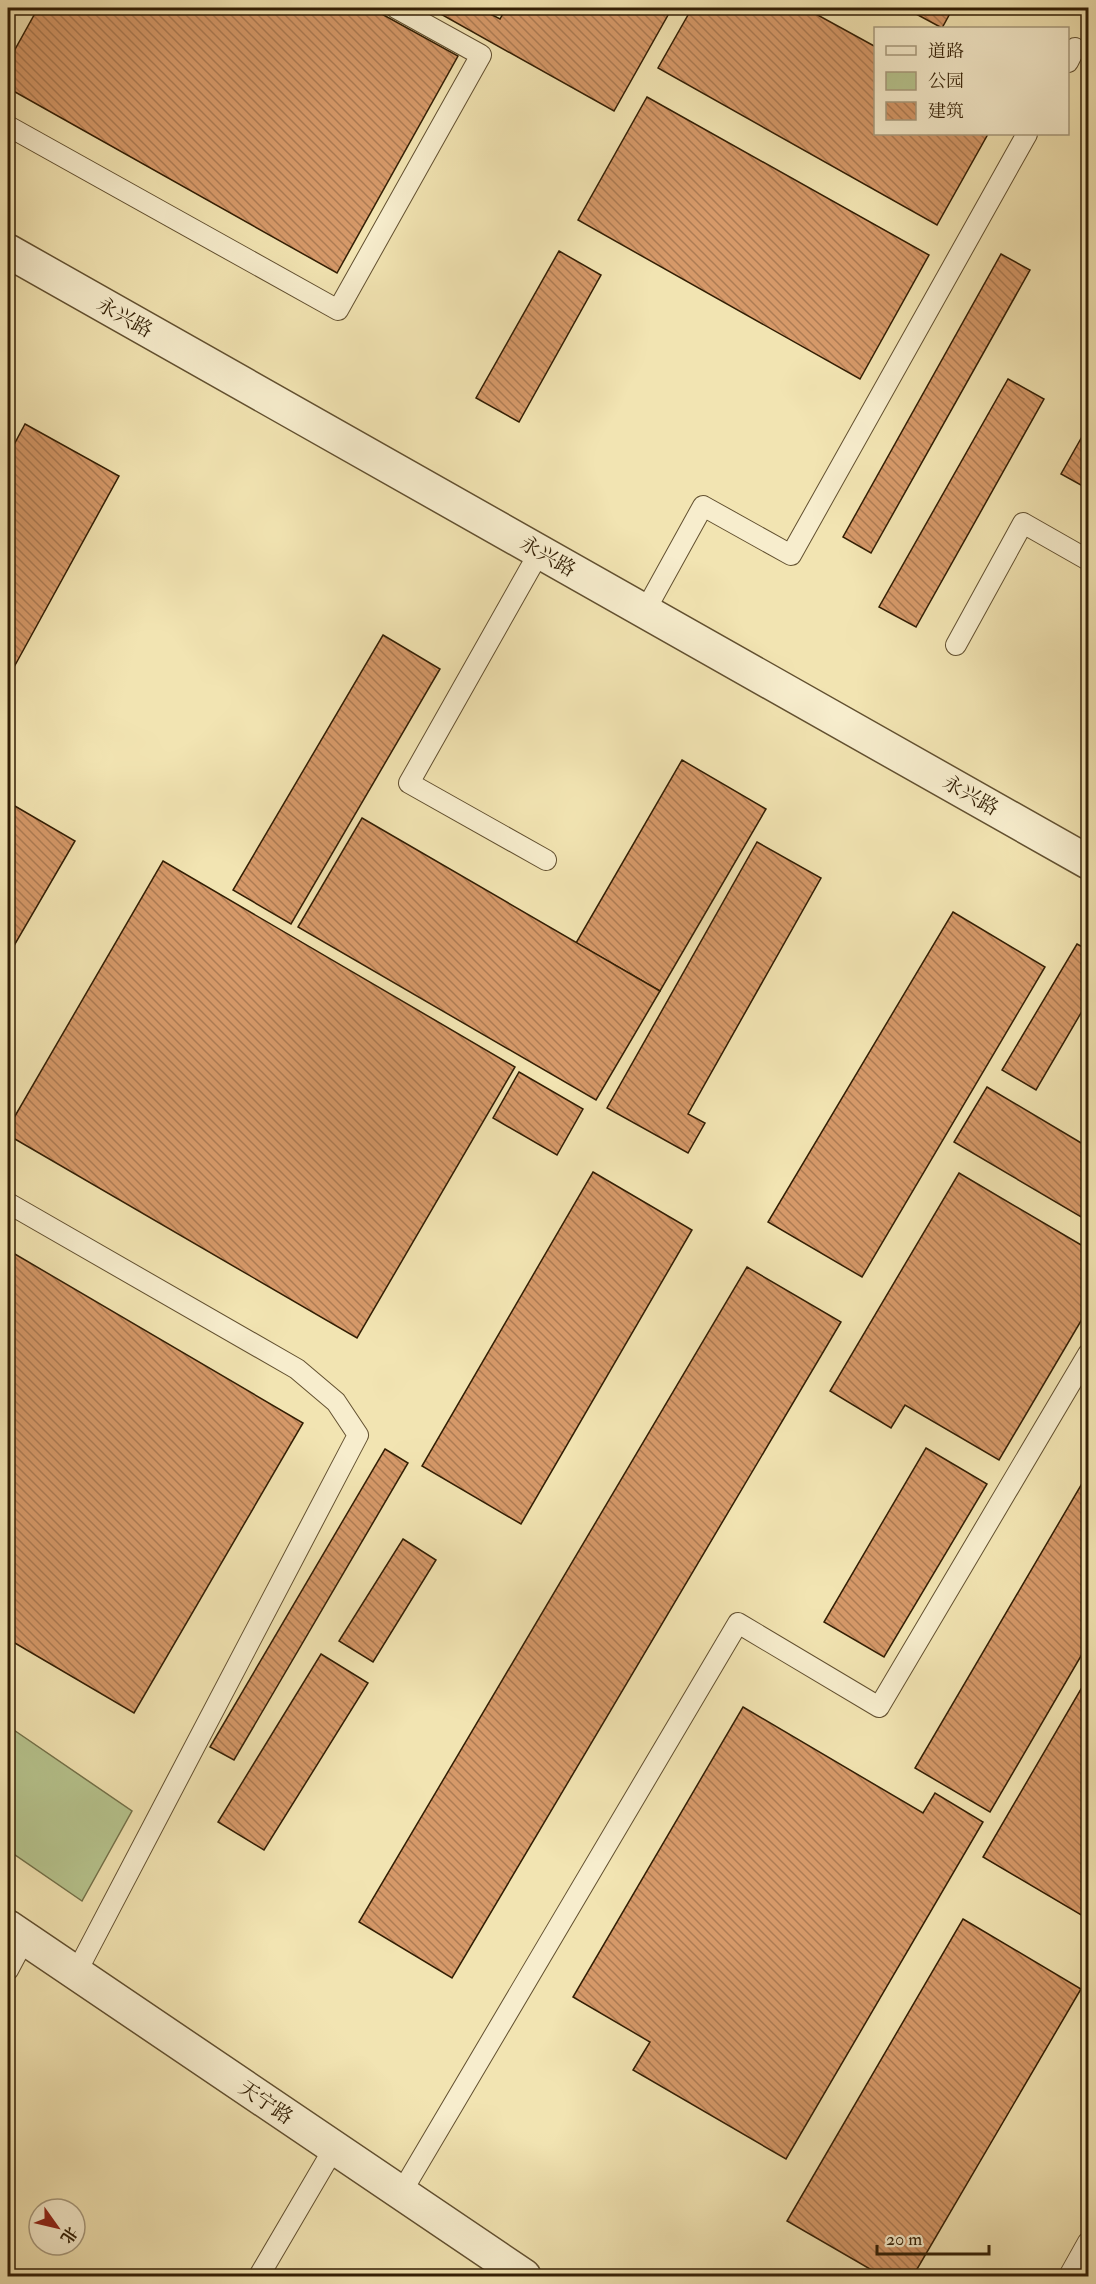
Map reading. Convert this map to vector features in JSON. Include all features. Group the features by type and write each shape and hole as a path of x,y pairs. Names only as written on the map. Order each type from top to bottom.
{"street":[{"name":"永兴路","path":"8,251 1089,862"},
{"name":"天宁路","path":"16,1932 524,2277"}],"lane":[{"path":"8,126 338,310 481,55 396,8"},
{"path":"645,611 704,506 791,555 1026,135"},
{"path":"956,645 1023,523 1089,560"},
{"path":"540,551 409,783 546,860"},
{"path":"8,1203 297,1369 336,1402 358,1435 76,1973"},
{"path":"401,2193 738,1623 879,1707 1089,1354"},
{"path":"8,1970 16,1932"},
{"path":"258,2277 334,2148"},
{"path":"1069,2277 1089,2242"}],"green space":[{"path":"8,1726 132,1811 82,1901 8,1850"}],"building":[{"path":"38,8 371,8 458,56 337,273 8,88 8,62"},
{"path":"430,8 479,8 500,19 506,8 672,8 614,111"},
{"path":"692,8 805,8 874,46 874,135 987,135 937,225 658,68"},
{"path":"905,8 953,8 943,27"},
{"path":"647,97 929,255 860,379 578,220"},
{"path":"559,251 601,275 519,422 476,398"},
{"path":"1001,254 1030,270 871,553 843,537"},
{"path":"1008,379 1044,399 916,627 879,607"},
{"path":"25,424 119,476 8,678 8,456"},
{"path":"1088,426 1088,489 1061,474"},
{"path":"383,635 440,669 291,924 233,890"},
{"path":"682,760 766,809 660,991 576,943"},
{"path":"8,802 75,841 8,956"},
{"path":"362,818 660,991 596,1100 298,927"},
{"path":"757,842 821,878 688,1114 705,1123 688,1153 607,1108"},
{"path":"163,861 515,1067 357,1338 8,1135 8,1128"},
{"path":"953,912 1045,967 862,1277 768,1222"},
{"path":"1077,944 1088,950 1088,1001 1036,1090 1002,1070"},
{"path":"519,1072 583,1109 557,1155 493,1118"},
{"path":"987,1087 1088,1147 1088,1221 954,1142"},
{"path":"593,1172 692,1230 521,1524 422,1466"},
{"path":"959,1173 1088,1249 1088,1309 999,1460 905,1405 891,1428 830,1391"},
{"path":"8,1250 303,1423 134,1713 8,1639"},
{"path":"747,1267 841,1322 452,1978 359,1922"},
{"path":"926,1448 987,1484 884,1657 824,1622"},
{"path":"385,1449 408,1463 234,1760 210,1747"},
{"path":"1087,1475 1088,1644 990,1812 915,1768"},
{"path":"403,1539 436,1560 373,1662 339,1641"},
{"path":"321,1654 368,1683 264,1850 218,1822"},
{"path":"1088,1677 1088,1919 983,1857"},
{"path":"743,1707 923,1813 935,1793 983,1822 786,2159 633,2070 650,2042 573,1997"},
{"path":"963,1919 1081,1989 913,2276 882,2276 787,2221"},
{"path":"8,2267 25,2276 8,2276"}]}
